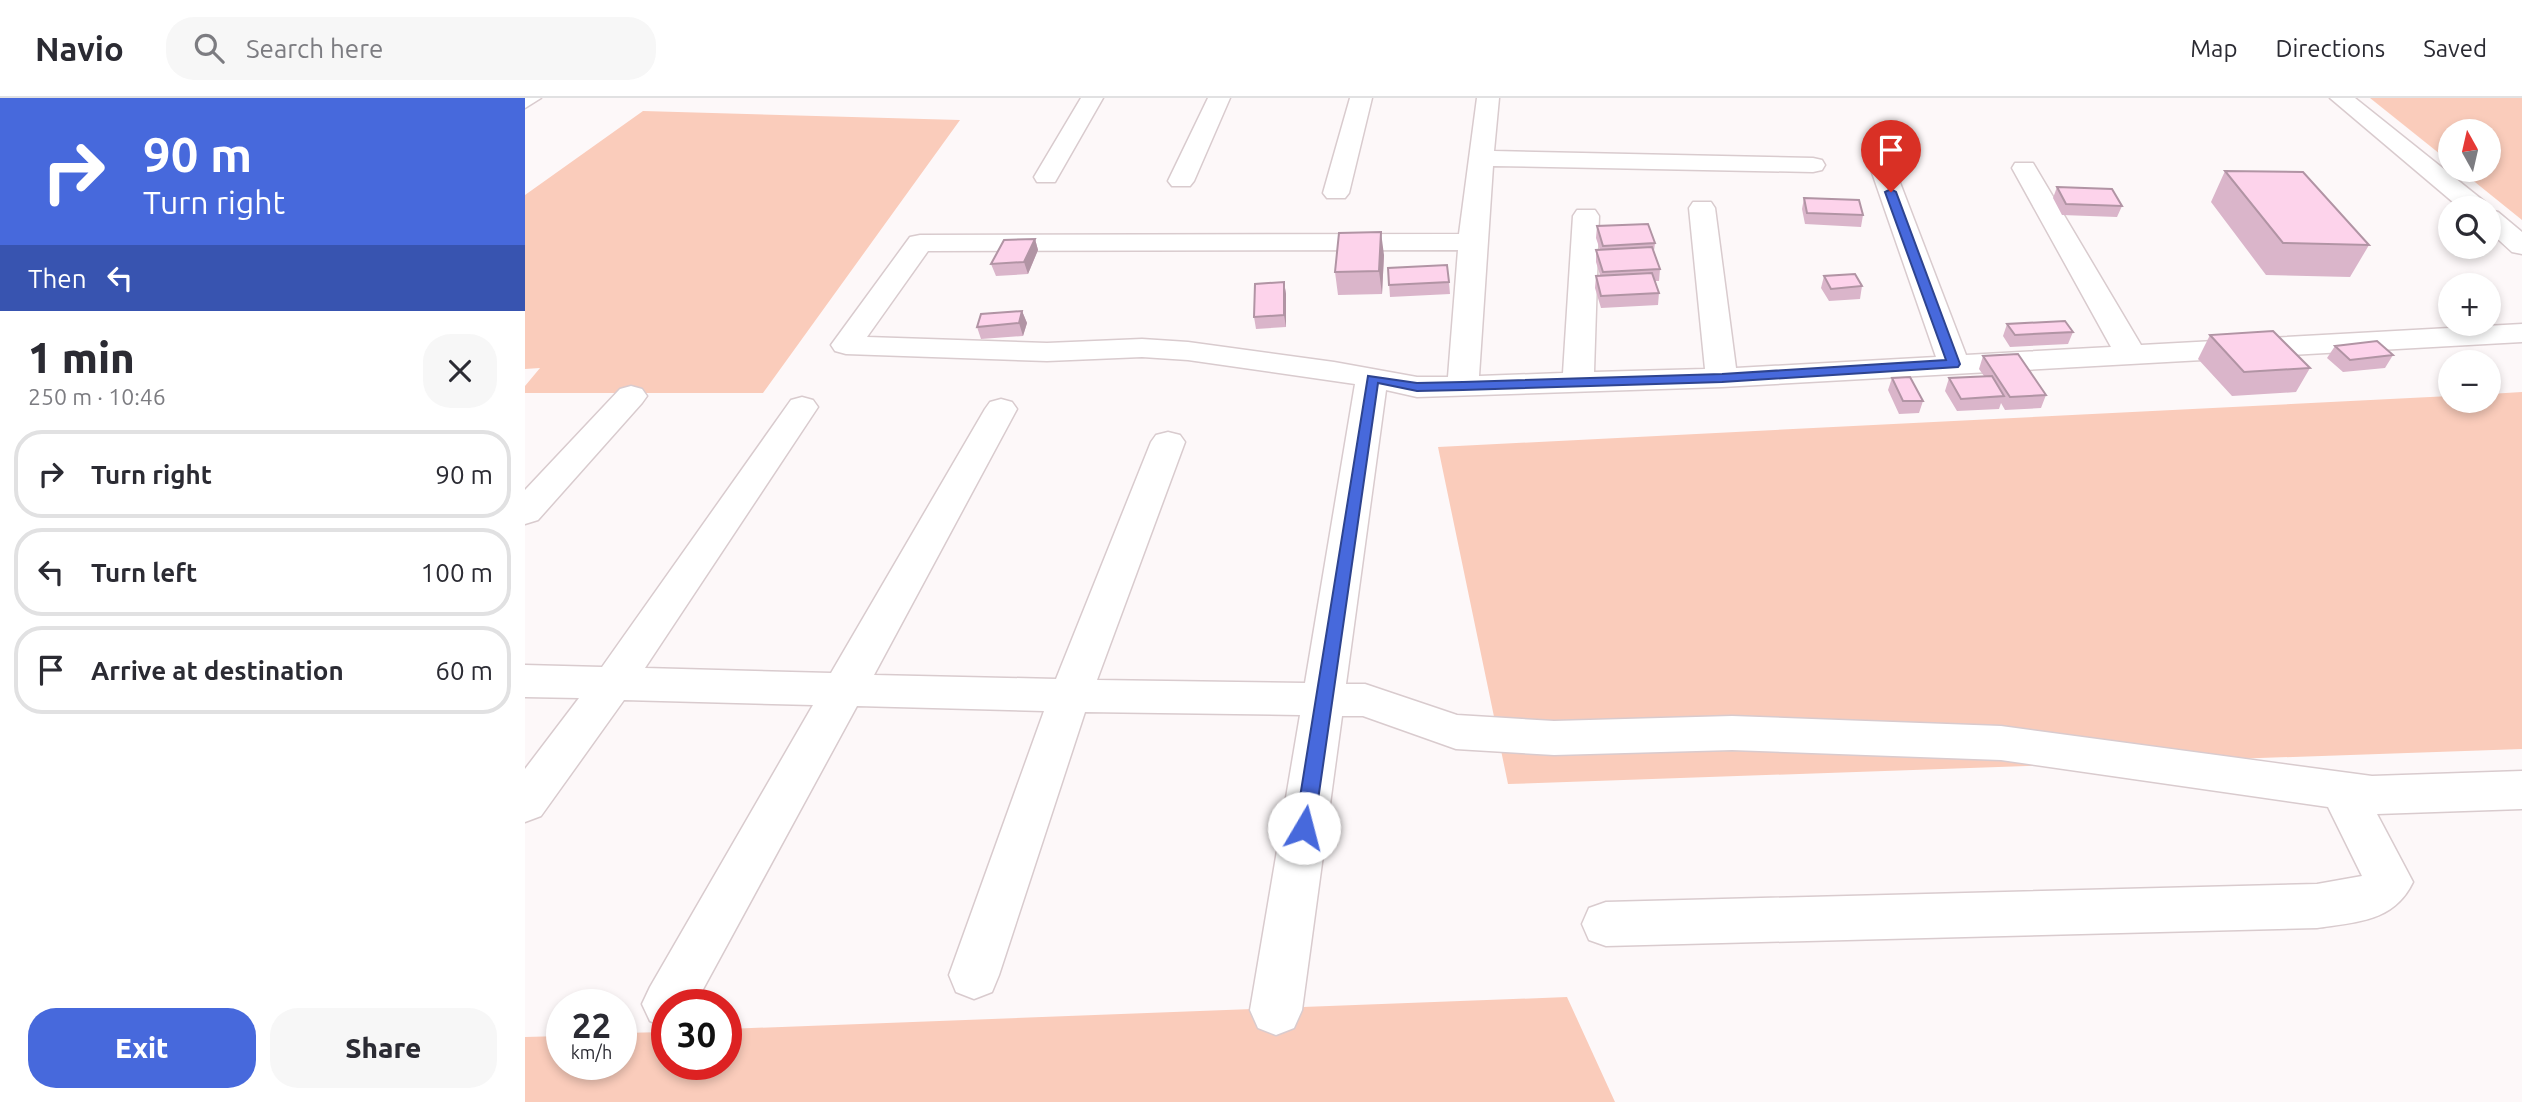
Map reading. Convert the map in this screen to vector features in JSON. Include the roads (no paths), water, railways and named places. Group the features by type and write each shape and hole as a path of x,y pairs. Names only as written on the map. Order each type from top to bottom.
{"street":[{"path":"525,101 530,98"},
{"path":"1046,177 1092,98"},
{"path":"1181,181 1219,98"},
{"path":"1336,193 1361,98"},
{"path":"1463,386 1472,242 1488,98"},
{"path":"2341,98 2461,196"},
{"path":"1483,158 1813,164"},
{"path":"1882,167 1954,364"},
{"path":"2024,168 2130,354"},
{"path":"1702,208 1722,378"},
{"path":"1578,382 1586,216"},
{"path":"2501,228 2522,246"},
{"path":"1472,242 921,243 846,345 1047,352 1154,349 1372,378 1417,387 1722,378 2522,333"},
{"path":"1276,1010 1372,378"},
{"path":"525,512 631,396"},
{"path":"525,803 612,685 802,407"},
{"path":"677,989 1001,409"},
{"path":"974,975 1070,696 1168,442"},
{"path":"525,681 1070,696 1365,699 1456,732 1554,738 1732,733 2001,743 2372,795 2522,790"},
{"path":"1606,924 2317,906 2371,898 2389,882 2342,791"}]}
